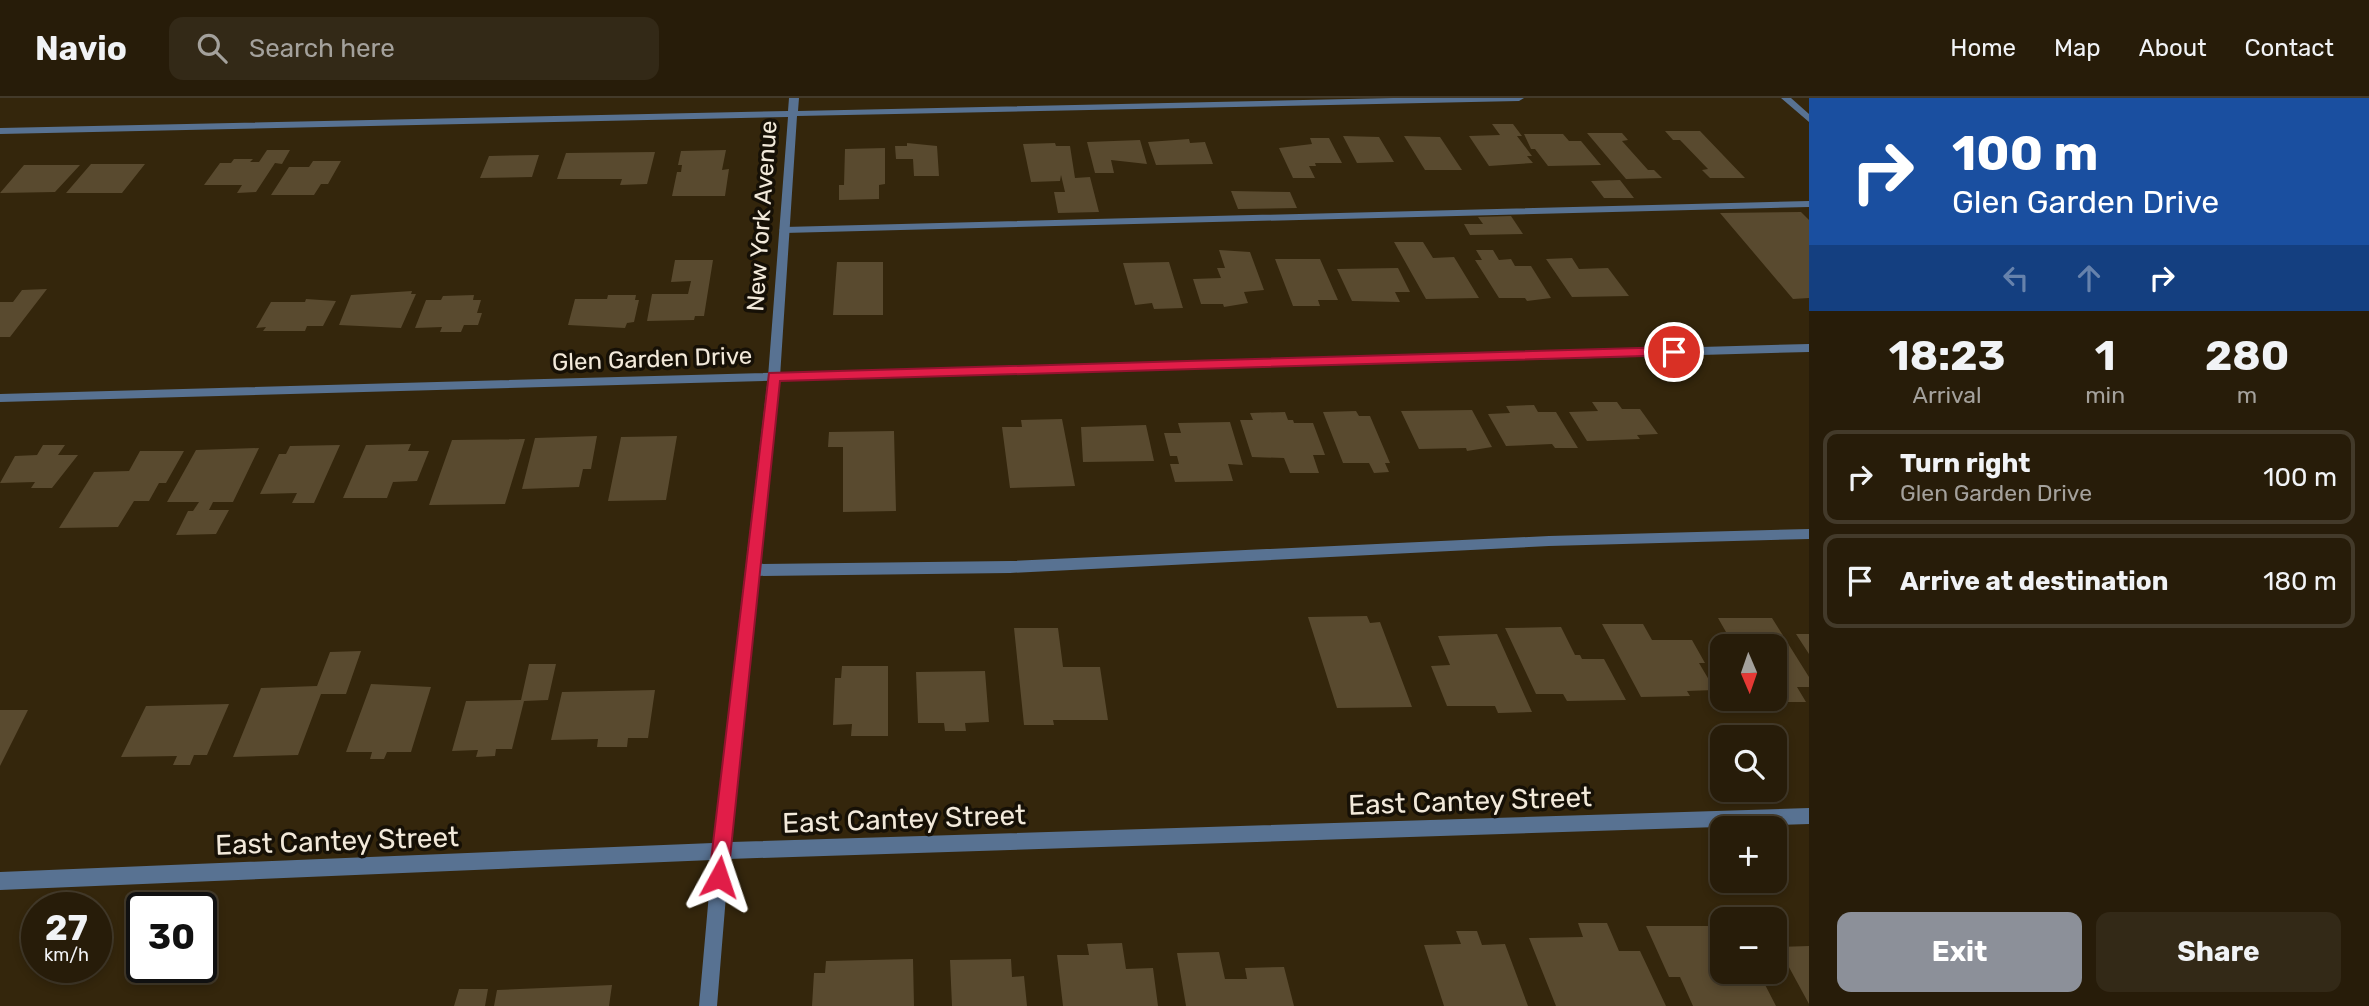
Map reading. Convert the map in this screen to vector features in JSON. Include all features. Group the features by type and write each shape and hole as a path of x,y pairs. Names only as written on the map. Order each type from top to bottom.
{"street":[{"name":"New York Avenue","path":"708,1006 721,851 774,377 793,98"},
{"path":"0,131 1520,98"},
{"path":"1786,98 1809,119"},
{"path":"784,230 1809,204"},
{"name":"Glen Garden Drive","path":"0,398 1809,348"},
{"path":"752,570 1010,567 1549,541 1809,534"},
{"name":"East Cantey Street","path":"0,881 721,851 1809,816"}],"building":[{"path":"1492,124 1513,124 1522,136 1517,136 1532,156 1527,156 1533,163 1489,166 1469,136 1500,135"},
{"path":"1665,131 1700,131 1745,178 1710,178 1702,170 1708,169 1680,140 1673,140"},
{"path":"1587,133 1622,133 1628,140 1622,141 1648,170 1654,170 1662,178 1626,179"},
{"path":"1524,134 1563,134 1569,141 1581,141 1601,165 1548,166 1535,149 1531,149"},
{"path":"1343,136 1379,137 1394,162 1357,163"},
{"path":"1404,136 1440,137 1462,170 1425,170"},
{"path":"1310,138 1329,138 1342,163 1315,163 1316,166 1309,166 1315,178 1293,178 1279,148 1312,144"},
{"path":"1189,139 1190,143 1205,142 1213,164 1156,165 1148,142"},
{"path":"1140,140 1147,164 1111,160 1114,173 1095,173 1087,142"},
{"path":"907,143 937,146 939,176 914,176 913,159 896,159 895,146 907,146"},
{"path":"1055,143 1056,146 1070,146 1075,178 1090,177 1099,212 1058,213 1054,192 1065,192 1061,175 1060,181 1031,182 1023,144"},
{"path":"885,148 885,184 879,185 879,199 839,200 839,185 844,185 845,149"},
{"path":"267,150 290,150 282,164 275,163 256,192 237,193 242,185 204,185 220,163 231,163 234,159 253,159 250,162 259,162"},
{"path":"726,150 722,170 729,169 725,196 672,196 677,172 681,172 682,165 678,165 681,151"},
{"path":"655,152 647,184 620,185 622,179 557,179 566,153"},
{"path":"539,155 532,177 480,178 489,156"},
{"path":"313,161 341,161 328,184 321,184 314,195 271,195 289,167 309,167"},
{"path":"91,164 145,164 122,193 66,193"},
{"path":"24,165 80,165 55,192 0,193"},
{"path":"1620,180 1634,198 1604,198 1591,181"},
{"path":"1231,191 1290,192 1297,208 1238,209"},
{"path":"1801,212 1809,220 1809,298 1793,299 1720,213"},
{"path":"1511,216 1523,234 1470,235 1464,224 1483,224 1478,217"},
{"path":"1394,242 1423,242 1433,258 1454,257 1479,298 1426,299"},
{"path":"1219,250 1250,252 1264,290 1244,292 1248,303 1224,307 1223,304 1201,304 1193,279 1221,278 1217,268 1225,268"},
{"path":"1476,250 1493,250 1499,260 1511,259 1515,266 1531,266 1551,298 1527,301 1525,298 1499,298 1475,260 1482,260"},
{"path":"1572,258 1579,269 1608,268 1629,296 1572,297 1546,259"},
{"path":"1275,259 1320,259 1338,300 1318,300 1320,306 1293,306"},
{"path":"675,260 713,260 704,316 695,316 694,320 647,321 652,294 688,294 691,281 671,282"},
{"path":"837,262 883,262 883,315 833,315"},
{"path":"1169,262 1183,308 1154,309 1152,303 1135,305 1123,263"},
{"path":"1398,268 1410,292 1395,292 1400,302 1352,301 1337,269"},
{"path":"47,289 10,337 0,337 0,302 13,302 22,290"},
{"path":"412,291 411,294 416,294 401,328 339,325 351,295"},
{"path":"474,295 473,300 481,300 477,313 482,313 478,325 464,325 461,332 440,332 442,327 415,328 426,300 441,300 443,296"},
{"path":"608,295 636,295 635,300 639,300 634,322 627,323 625,328 568,325 575,299 607,299"},
{"path":"306,299 336,301 323,326 307,326 305,331 263,331 266,327 256,328 271,302 305,302"},
{"path":"1592,402 1617,402 1622,409 1640,409 1658,434 1637,435 1640,439 1587,441 1569,412 1598,411"},
{"path":"1534,405 1538,412 1556,412 1578,448 1555,448 1552,444 1506,446 1488,414 1510,413 1506,406"},
{"path":"1472,410 1492,447 1467,451 1466,448 1419,449 1401,411"},
{"path":"1356,411 1359,416 1370,416 1390,463 1385,463 1389,472 1374,473 1369,463 1343,463 1323,412"},
{"path":"1285,412 1288,420 1293,420 1294,423 1313,423 1325,455 1313,455 1319,473 1290,473 1284,458 1252,457 1240,420 1253,420 1250,413"},
{"path":"1062,419 1075,486 1010,488 1002,427 1022,427 1021,420"},
{"path":"1230,422 1243,465 1228,464 1233,481 1175,482 1170,464 1179,464 1177,456 1170,456 1164,433 1181,433 1178,423"},
{"path":"1146,425 1154,461 1083,462 1081,427"},
{"path":"894,431 896,511 843,512 843,447 828,447 829,432"},
{"path":"597,436 591,469 583,469 579,487 522,489 535,438"},
{"path":"677,436 666,500 608,501 621,437"},
{"path":"525,439 505,504 429,505 452,440"},
{"path":"411,444 408,451 429,451 417,481 393,482 387,498 343,498 366,445"},
{"path":"43,445 65,445 58,455 78,455 52,488 31,488 35,482 0,483 15,456 37,455"},
{"path":"340,445 314,503 292,503 297,493 260,494 279,454 286,454 290,446"},
{"path":"259,448 233,502 213,502 209,510 229,510 216,534 176,535 188,511 193,511 199,502 167,502 196,450"},
{"path":"140,451 184,451 166,483 159,483 149,501 134,501 118,527 59,528 94,472 129,471"},
{"path":"1367,616 1370,623 1380,622 1412,707 1337,708 1308,617"},
{"path":"1718,618 1772,618 1782,634 1727,634"},
{"path":"1602,624 1643,624 1652,640 1692,640 1705,663 1699,663 1710,682 1710,690 1687,691 1690,696 1641,697"},
{"path":"1561,627 1575,655 1580,655 1582,659 1604,659 1626,700 1567,701 1563,694 1536,694 1505,628"},
{"path":"1014,628 1058,628 1063,667 1100,667 1108,720 1053,720 1054,725 1024,725"},
{"path":"1497,634 1532,712 1498,713 1495,706 1447,706 1431,666 1450,665 1438,636"},
{"path":"1796,634 1809,634 1809,654"},
{"path":"1787,642 1809,677 1809,687 1797,687 1806,702 1787,702"},
{"path":"361,651 346,694 321,694 298,755 233,757 261,688 317,686 330,652"},
{"path":"529,664 556,664 548,700 524,701 512,749 496,749 495,756 476,757 478,750 452,751 466,701 521,700"},
{"path":"842,666 888,666 888,736 851,736 852,724 833,725 835,678 841,678"},
{"path":"985,671 989,722 965,723 966,731 945,731 944,723 918,723 916,672"},
{"path":"371,684 431,687 411,752 387,752 384,759 370,759 372,752 346,752"},
{"path":"655,690 648,738 628,738 627,747 597,747 598,739 551,740 562,692"},
{"path":"229,704 207,755 194,755 190,765 173,765 177,756 121,757 146,706"},
{"path":"0,710 28,710 0,766"},
{"path":"1578,923 1607,923 1619,951 1640,951 1666,1006 1556,1006 1529,938 1583,937"},
{"path":"1646,926 1710,926 1710,984 1765,984 1776,1006 1693,1006 1680,977 1669,977"},
{"path":"1456,931 1477,931 1482,945 1505,944 1528,1006 1444,1006 1424,945 1461,944"},
{"path":"1122,943 1126,969 1153,968 1158,1006 1063,1006 1057,955 1089,955 1087,944"},
{"path":"1809,946 1809,1004 1787,964 1787,947"},
{"path":"1219,952 1225,979 1247,979 1245,968 1284,967 1294,1006 1186,1006 1177,953"},
{"path":"913,959 914,1006 812,1006 814,973 825,973 826,961"},
{"path":"1011,959 1012,977 1024,976 1027,1006 952,1006 950,960"},
{"path":"612,985 609,1006 494,1006 497,990"},
{"path":"459,989 488,989 485,1006 454,1006"}],"route":[{"path":"719,877 774,377 1674,352"}]}
